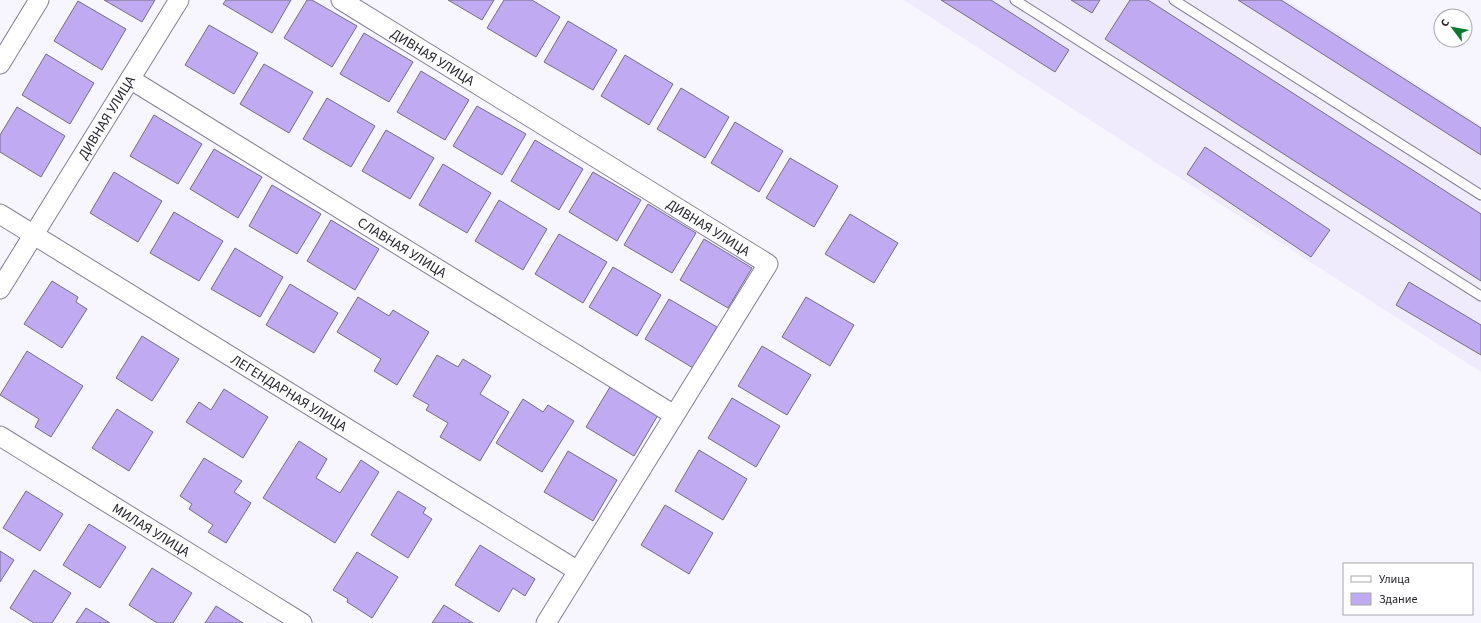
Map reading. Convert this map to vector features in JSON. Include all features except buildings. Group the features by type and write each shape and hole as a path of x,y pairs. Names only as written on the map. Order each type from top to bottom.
{"street":[{"path":"0,64 39,0"},
{"name":"ДИВНАЯ УЛИЦА","path":"0,289 178,0"},
{"name":"ДИВНАЯ УЛИЦА","path":"341,0 768,264 546,623"},
{"name":"СЛАВНАЯ УЛИЦА","path":"130,79 674,416"},
{"name":"ЛЕГЕНДАРНАЯ УЛИЦА","path":"0,214 578,571"},
{"name":"МИЛАЯ УЛИЦА","path":"0,436 302,623"}],"lane":[{"path":"1015,0 1481,296"},
{"path":"1174,0 1481,195"}],"shaded area":[{"path":"904,0 1287,0 1481,125 1481,372"}]}
